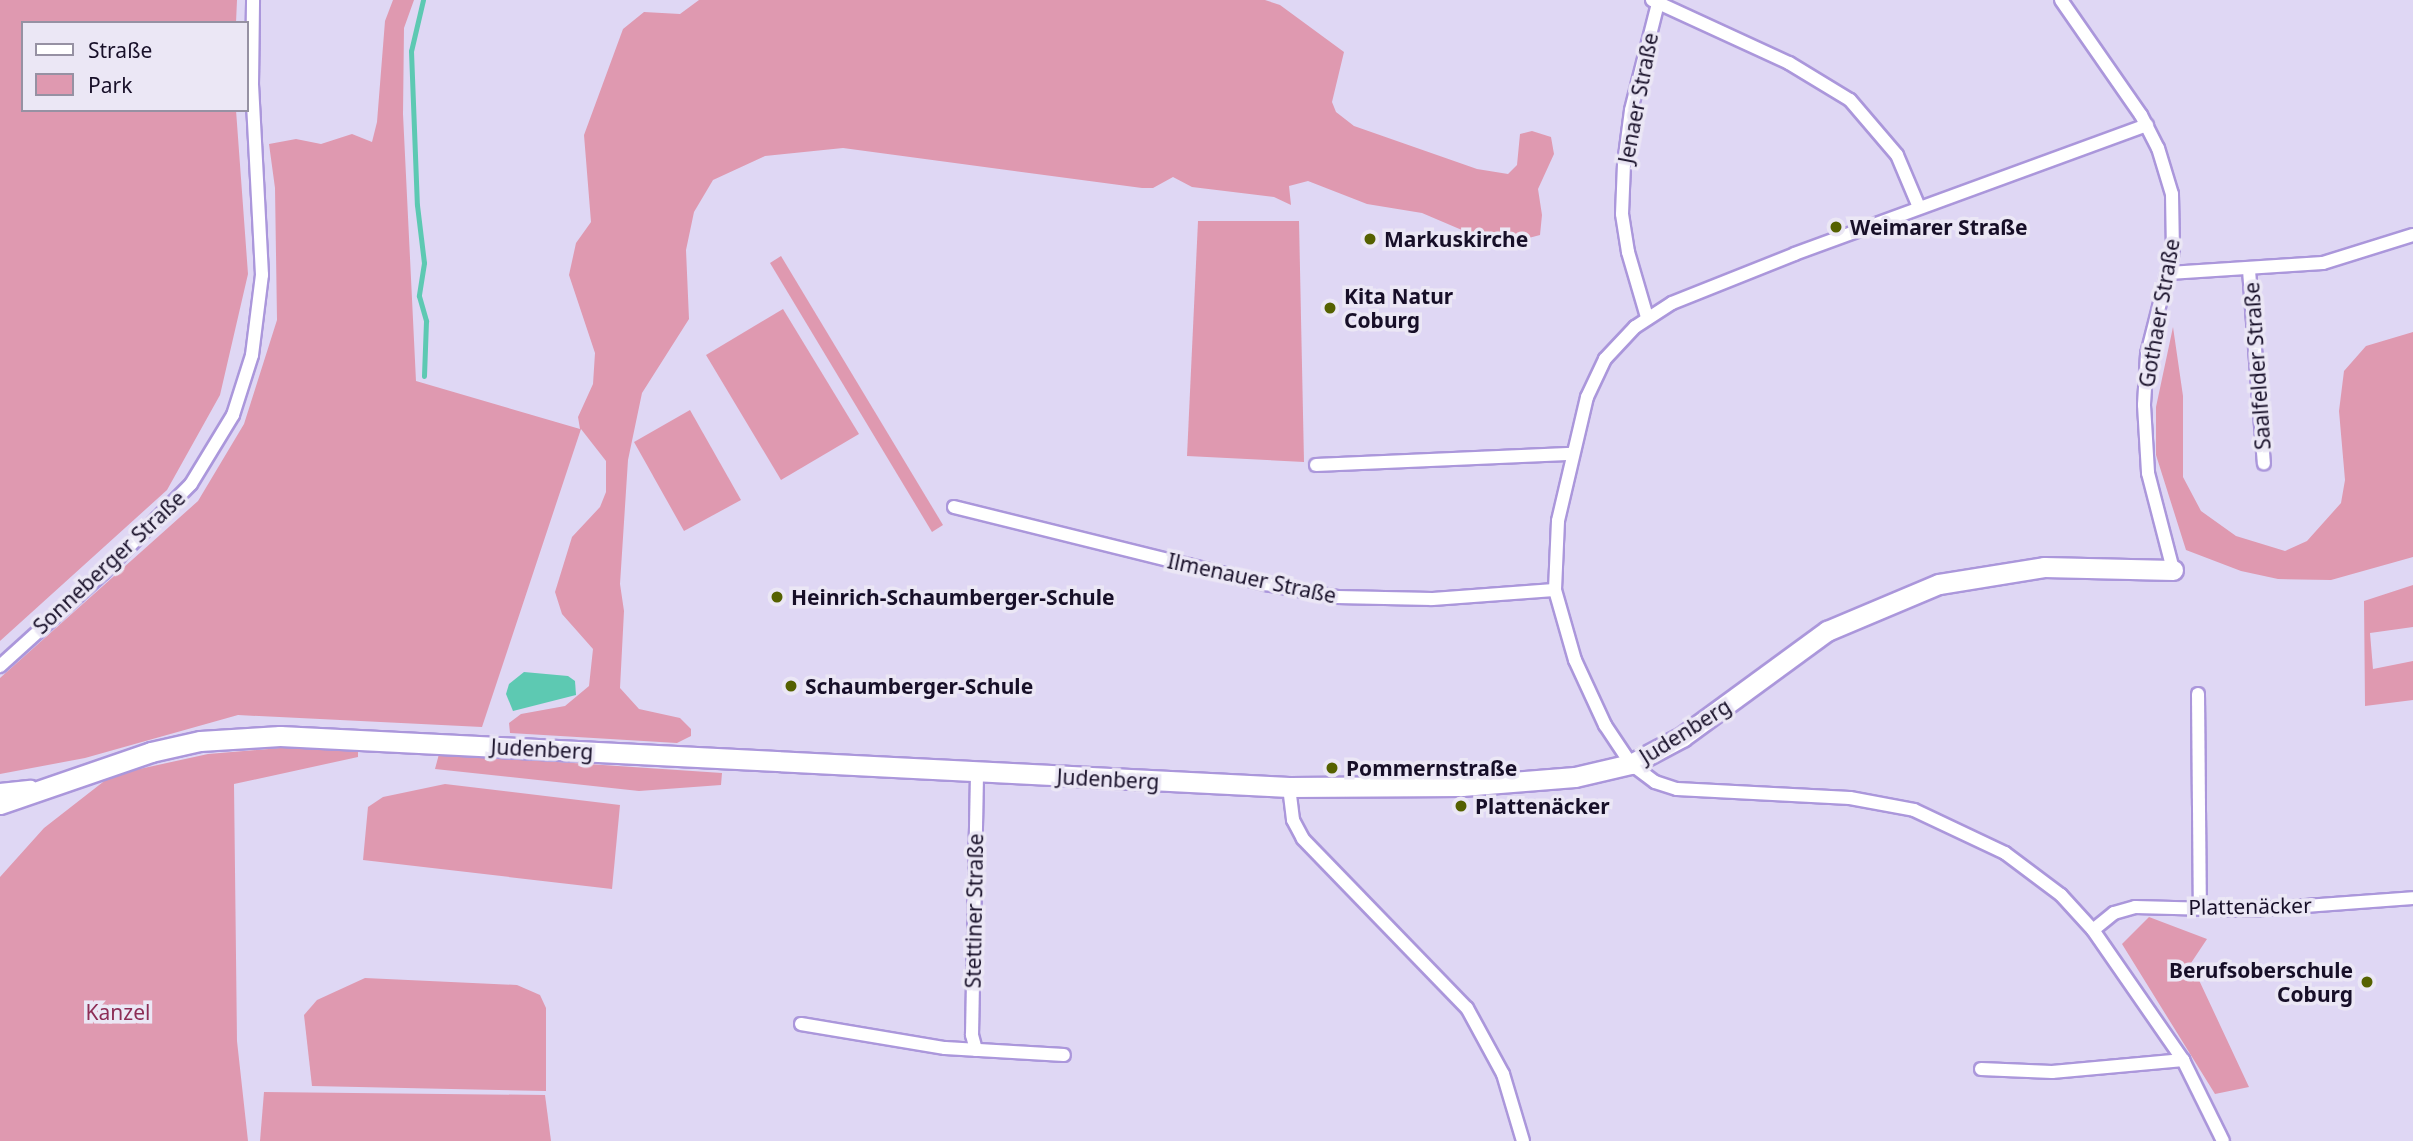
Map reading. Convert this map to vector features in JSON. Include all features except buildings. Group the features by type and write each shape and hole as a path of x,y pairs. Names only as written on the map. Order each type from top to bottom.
{"street":[{"name":"Sonneberger Straße","path":"0,666 103,573 191,484 233,415 252,355 262,275 252,74 253,0"},
{"name":"Gothaer Straße","path":"2062,0 2147,125 2172,194 2175,218 2169,273 2147,354 2144,405 2147,473 2173,570"},
{"path":"1655,1 1789,63 1850,100 1897,155 1919,207"},
{"name":"Jenaer Straße","path":"1647,317 1626,239 1624,164 1655,1"},
{"path":"2147,125 1919,207 1672,303 1647,317 1605,359 1587,397 1558,521 1555,590 1575,660 1605,725 1631,764 1655,782 1677,789 1850,798 1937,818 2006,853 2061,895 2093,930 2183,1060 2223,1141"},
{"path":"2169,273 2249,270 2323,263 2413,236"},
{"name":"Saalfelder Straße","path":"2249,270 2264,463"},
{"path":"1316,465 1573,454"},
{"name":"Ilmenauer Straße","path":"954,507 1326,595 1432,599 1555,590"},
{"name":"Judenberg","path":"0,804 187,744 280,736 1289,787 1462,786 1575,777 1631,764 1725,709 1827,631 1939,584 2043,567 2173,570"},
{"path":"2199,694 2200,908"},
{"name":"Stettiner Straße","path":"976,1050 972,1035 977,771"},
{"path":"0,790 63,783"},
{"path":"1289,787 1293,820 1303,839 1467,1008 1503,1074 1523,1141"},
{"name":"Plattenäcker","path":"2093,930 2125,908 2251,910 2413,898"},
{"path":"802,1024 976,1050 1064,1055"},
{"path":"1981,1069 2052,1072 2183,1060"}],"green space":[{"path":"0,0 237,0 236,21 21,21 21,112 236,112 248,274 220,395 167,490 0,641"},
{"path":"393,0 414,0 404,28 403,114 416,381 580,429 578,417 593,384 595,353 569,275 576,243 591,222 584,135 623,29 644,12 680,14 699,0 1265,0 1280,5 1344,52 1332,102 1336,112 1354,126 1477,169 1508,174 1517,165 1520,134 1532,131 1551,137 1554,154 1538,189 1542,215 1540,235 1509,243 1490,242 1422,213 1367,204 1308,181 1289,186 1291,205 1274,197 1192,187 1173,177 1153,188 1142,188 843,148 765,156 713,180 694,212 686,250 689,319 642,393 628,460 620,584 624,611 620,688 639,709 680,718 691,729 691,736 677,743 510,733 509,723 521,714 565,706 589,686 593,649 562,614 555,592 572,537 600,507 606,492 606,461 581,429 482,727 238,715 85,758 0,774 0,678 198,501 244,424 277,320 275,188 269,144 296,139 321,144 352,134 372,142 377,122 385,21"},
{"path":"1198,221 1299,221 1304,462 1187,456"},
{"path":"781,256 943,525 932,532 770,263"},
{"path":"783,309 859,434 781,480 706,355"},
{"path":"2173,327 2183,396 2183,477 2201,511 2236,536 2285,551 2307,541 2341,503 2345,480 2339,411 2344,371 2366,346 2413,332 2413,557 2331,580 2278,579 2241,571 2186,550 2156,455 2156,407"},
{"path":"690,410 741,500 684,531 634,442"},
{"path":"2413,585 2413,627 2370,633 2373,669 2413,661 2413,700 2365,706 2364,601"},
{"name":"Kanzel","path":"303,746 358,748 358,757 234,784 237,1041 248,1141 0,1141 0,877 44,828 112,775 208,754"},
{"path":"439,754 722,773 721,785 639,791 435,769"},
{"path":"445,784 620,805 612,889 363,860 368,807 383,797"},
{"path":"2149,917 2207,939 2191,963 2249,1087 2215,1094 2122,944"},
{"path":"365,978 517,985 540,995 546,1008 546,1091 312,1086 304,1015 317,1000"},
{"path":"264,1092 545,1095 551,1141 260,1141"}],"shaded area":[{"path":"524,672 568,676 575,681 576,695 513,711 506,694 509,684"}],"waterway":[{"path":"423,0 411,51 417,205 424,263 419,296 426,321 424,376"}],"place":[{"name":"Weimarer Straße","path":"1836,227"},
{"name":"Markuskirche","path":"1370,239"},
{"name":"Kita Natur Coburg","path":"1330,308"},
{"name":"Heinrich-Schaumberger-Schule","path":"777,597"},
{"name":"Schaumberger-Schule","path":"791,686"},
{"name":"Pommernstraße","path":"1332,768"},
{"name":"Plattenäcker","path":"1461,806"},
{"name":"Berufsoberschule Coburg","path":"2367,982"}]}
